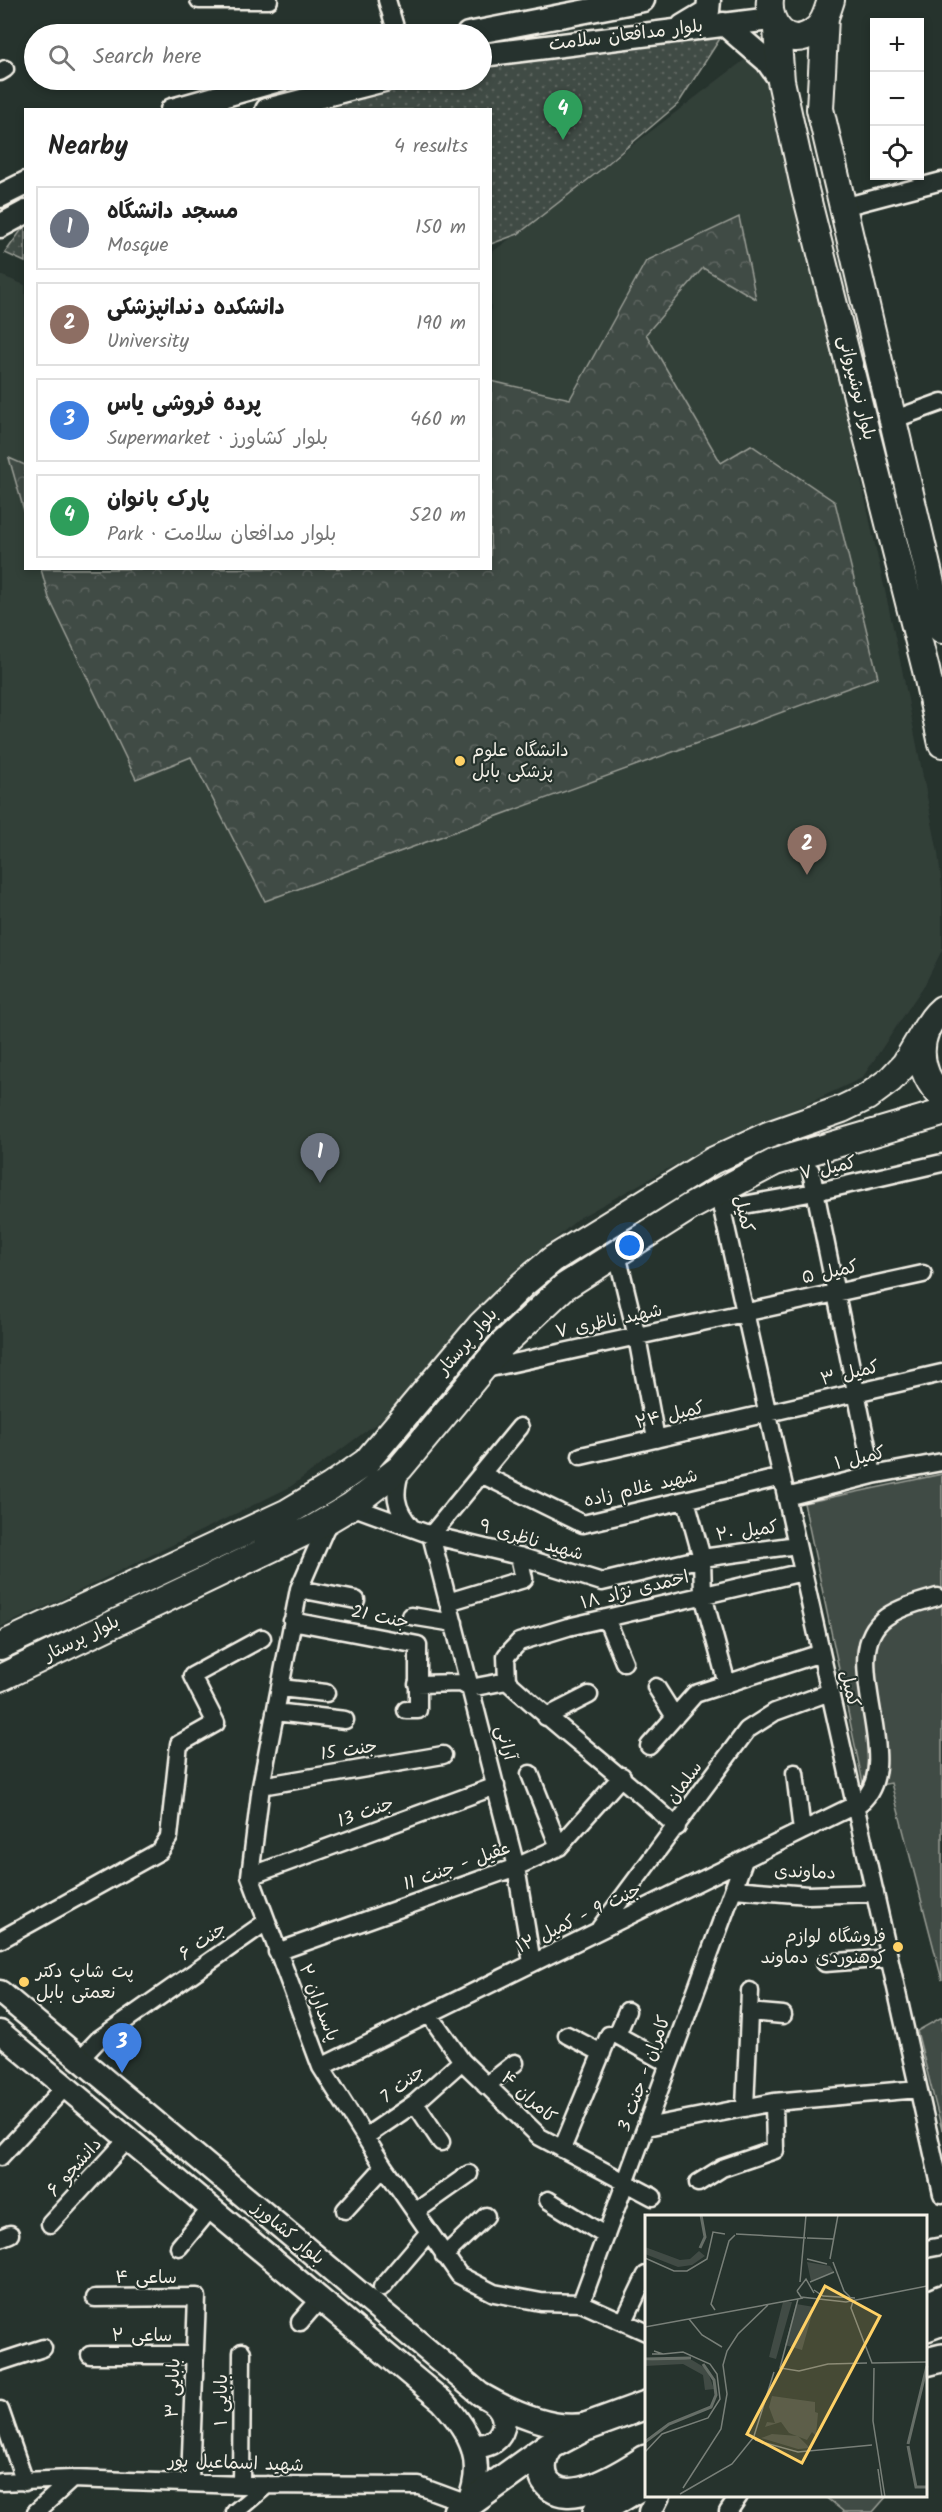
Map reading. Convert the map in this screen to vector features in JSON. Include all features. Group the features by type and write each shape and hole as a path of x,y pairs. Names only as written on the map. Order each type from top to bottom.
{"highway":[{"path":"927,2306 942,2299"},
{"path":"927,2327 942,2321"},
{"path":"927,2362 942,2358"},
{"path":"463,2508 551,2445 599,2422 645,2405"},
{"path":"551,2445 542,2462 542,2473 546,2483 562,2496 573,2498 594,2491 645,2460"},
{"path":"597,2512 645,2484"}],"main road":[{"name":"بلوار مدافعان سلامت","path":"492,28 582,6 643,0"},
{"path":"676,29 708,11 709,0"},
{"path":"773,16 788,37 801,38 813,33 828,9"},
{"name":"بلوار نوشیروانی","path":"828,9 820,109 942,630"},
{"name":"بلوار مدافعان سلامت","path":"492,54 773,16"},
{"name":"بلوار نوشیروانی","path":"773,16 781,81 804,186 927,670 942,744"},
{"path":"724,24 767,61 781,81"},
{"path":"788,115 792,99 801,88 811,93 820,109"},
{"path":"179,108 243,90"},
{"path":"275,108 345,90"},
{"path":"0,196 24,184"},
{"path":"0,226 24,213"},
{"path":"935,1018 922,1045 922,1065 930,1083 942,1096"},
{"name":"بلوار پرستار","path":"0,1646 288,1512 330,1487 375,1452 482,1324 546,1264 703,1166 768,1134 842,1109 867,1097 891,1080 905,1064 935,1018"},
{"name":"بلوار پرستار","path":"0,1678 330,1519 351,1506 403,1465 510,1336 558,1293 617,1254 720,1200 775,1162 942,1113"},
{"name":"بلوار کشاورز","path":"0,1992 480,2394 492,2402 561,2426 599,2422"},
{"name":"بلوار کشاورز","path":"0,2032 442,2401 472,2445 477,2476 463,2508"},
{"path":"472,2445 479,2447 493,2443 502,2433 504,2418 498,2406 492,2402"},
{"path":"650,2512 658,2497"}],"street":[{"path":"199,0 269,0"},
{"path":"387,0 394,24"},
{"path":"843,207 942,181"},
{"path":"892,420 942,402"},
{"name":"کمیل ۷","path":"720,1200 815,1192 942,1163"},
{"path":"811,1171 873,1475"},
{"name":"کمیل","path":"720,1200 942,2194"},
{"path":"617,1254 637,1337 656,1439"},
{"name":"کمیل ۵","path":"745,1313 835,1291 923,1274"},
{"name":"شهید ناظری ۷","path":"481,1370 745,1313"},
{"name":"کمیل ۳","path":"767,1413 942,1373"},
{"name":"کمیل ۲۴","path":"581,1456 767,1413"},
{"path":"431,1535 483,1475 520,1427"},
{"name":"کمیل ۱","path":"786,1497 873,1475 942,1462"},
{"path":"403,1465 396,1486 396,1502 400,1513 413,1528"},
{"name":"شهید غلام زاده","path":"483,1475 584,1524 782,1477"},
{"path":"686,1500 702,1558 703,1594 727,1684"},
{"name":"شهید ناظری ۹","path":"351,1506 431,1535 519,1556 602,1582 702,1558"},
{"name":"پاسداران ۲","path":"330,1519 299,1589 261,1786 250,1876 321,2067 384,2167 459,2275 494,2293 541,2302 581,2302 645,2331"},
{"name":"آرانی","path":"431,1535 516,1867 532,1964"},
{"name":"کمیل ۲۰","path":"702,1558 797,1545"},
{"path":"448,1602 524,1579 519,1556"},
{"name":"احمدی نژاد ۱۸","path":"507,1681 507,1656 519,1642 703,1594 803,1572"},
{"path":"299,1589 356,1600"},
{"path":"855,1806 868,1796 875,1786 878,1773 878,1754 867,1687 867,1653 872,1636 886,1617 937,1597"},
{"path":"411,1616 454,1623"},
{"path":"606,1618 624,1662"},
{"name":"جنت 21","path":"292,1621 418,1645 418,1710 406,1710"},
{"path":"0,1940 160,1851 169,1837 179,1744 216,1723 192,1676 262,1638"},
{"path":"649,1746 695,1694 821,1653"},
{"path":"417,1684 461,1683 470,1688 507,1681 546,1717 622,1776 677,1827"},
{"path":"656,1687 675,1717"},
{"path":"280,1688 326,1693"},
{"name":"سلمان","path":"598,1931 747,1730 775,1712 830,1692"},
{"path":"546,1717 589,1695"},
{"path":"275,1712 345,1720"},
{"name":"جنت 15","path":"261,1786 443,1755"},
{"path":"795,1773 802,1831"},
{"path":"530,1774 559,1847"},
{"name":"عقیل - جنت 11","path":"277,1952 516,1867 559,1847 622,1776"},
{"name":"جنت 13","path":"250,1876 496,1786"},
{"name":"جنت 9 - کمیل ۱۲","path":"321,2067 855,1806"},
{"name":"کامران - جنت 3","path":"581,2302 744,1860"},
{"name":"دماوندی","path":"734,1889 807,1895 875,1893"},
{"name":"جنت ۶","path":"80,2059 99,2039 266,1922"},
{"path":"825,1963 889,1958"},
{"path":"745,2108 750,1991"},
{"path":"617,2035 627,2011"},
{"path":"749,2012 783,2015"},
{"name":"کامران ۴","path":"429,2014 462,2061 540,2137 653,2198"},
{"path":"567,2035 602,2053"},
{"path":"562,2149 609,2035 617,2035 669,2064"},
{"name":"جنت 7","path":"365,2137 415,2103 462,2061"},
{"path":"486,2086 515,2063"},
{"path":"0,2157 66,2086"},
{"path":"646,2127 774,2102 918,2089"},
{"path":"698,2183 723,2168 775,2150 774,2102"},
{"path":"415,2103 441,2142"},
{"name":"دانشجو ۶","path":"50,2224 128,2139"},
{"path":"345,2210 384,2167"},
{"path":"415,2212 469,2174"},
{"path":"548,2200 606,2236"},
{"path":"179,2247 211,2208"},
{"path":"444,2256 486,2216"},
{"path":"382,2287 429,2232"},
{"path":"927,2249 942,2246"},
{"path":"624,2320 645,2277"},
{"name":"ساعی ۴","path":"95,2298 197,2297"},
{"name":"بابایی ۳","path":"190,2481 197,2297"},
{"path":"300,2322 320,2299"},
{"path":"0,2362 43,2348"},
{"name":"بابایی ۱","path":"242,2352 242,2485"},
{"name":"ساعی ۲","path":"90,2355 195,2355"},
{"path":"0,2410 25,2482"},
{"path":"36,2512 72,2479"},
{"name":"شهید اسماعیل پور","path":"0,2482 72,2479 190,2481 242,2485 419,2486 463,2508"},
{"path":"235,2512 267,2485"},
{"path":"728,2512 738,2497"}],"shaded area":[{"name":"دانشگاه علوم پزشکی بابل","path":"747,58 765,72 776,88 902,669 938,853 942,888 942,950 925,984 862,1078 667,1169 579,1218 481,1304 426,1378 381,1420 290,1487 58,1601 0,1627 0,275 24,285 24,570 492,570 492,252"}],"green space":[{"path":"721,37 678,104 599,171 518,234 492,244 492,108 290,108 366,90 492,90 492,62 548,51"},
{"path":"739,217 756,299 703,268 646,334 721,463 751,445 835,502 878,677 265,901 191,757 136,779 49,598 41,570 492,570 492,381 570,399 646,261"},
{"path":"24,226 24,262 5,253"},
{"path":"9,458 24,465 24,510"},
{"path":"942,1474 942,1980 891,1783 864,1788 804,1503"},
{"path":"942,2017 942,2130 917,2031"},
{"path":"825,2497 886,2497 873,2512 844,2512"}],"place":[{"name":"پارک بانوان","path":"563,140"},
{"name":"دانشگاه علوم پزشکی بابل","path":"460,761"},
{"name":"دانشکده دندانپزشکی","path":"807,875"},
{"name":"مسجد دانشگاه","path":"320,1183"},
{"name":"فروشگاه لوازم کوهنوردی دماوند","path":"898,1947"},
{"name":"پت شاپ دکتر نعمتی بابل","path":"24,1982"},
{"name":"پرده فروشی یاس","path":"122,2073"}]}
